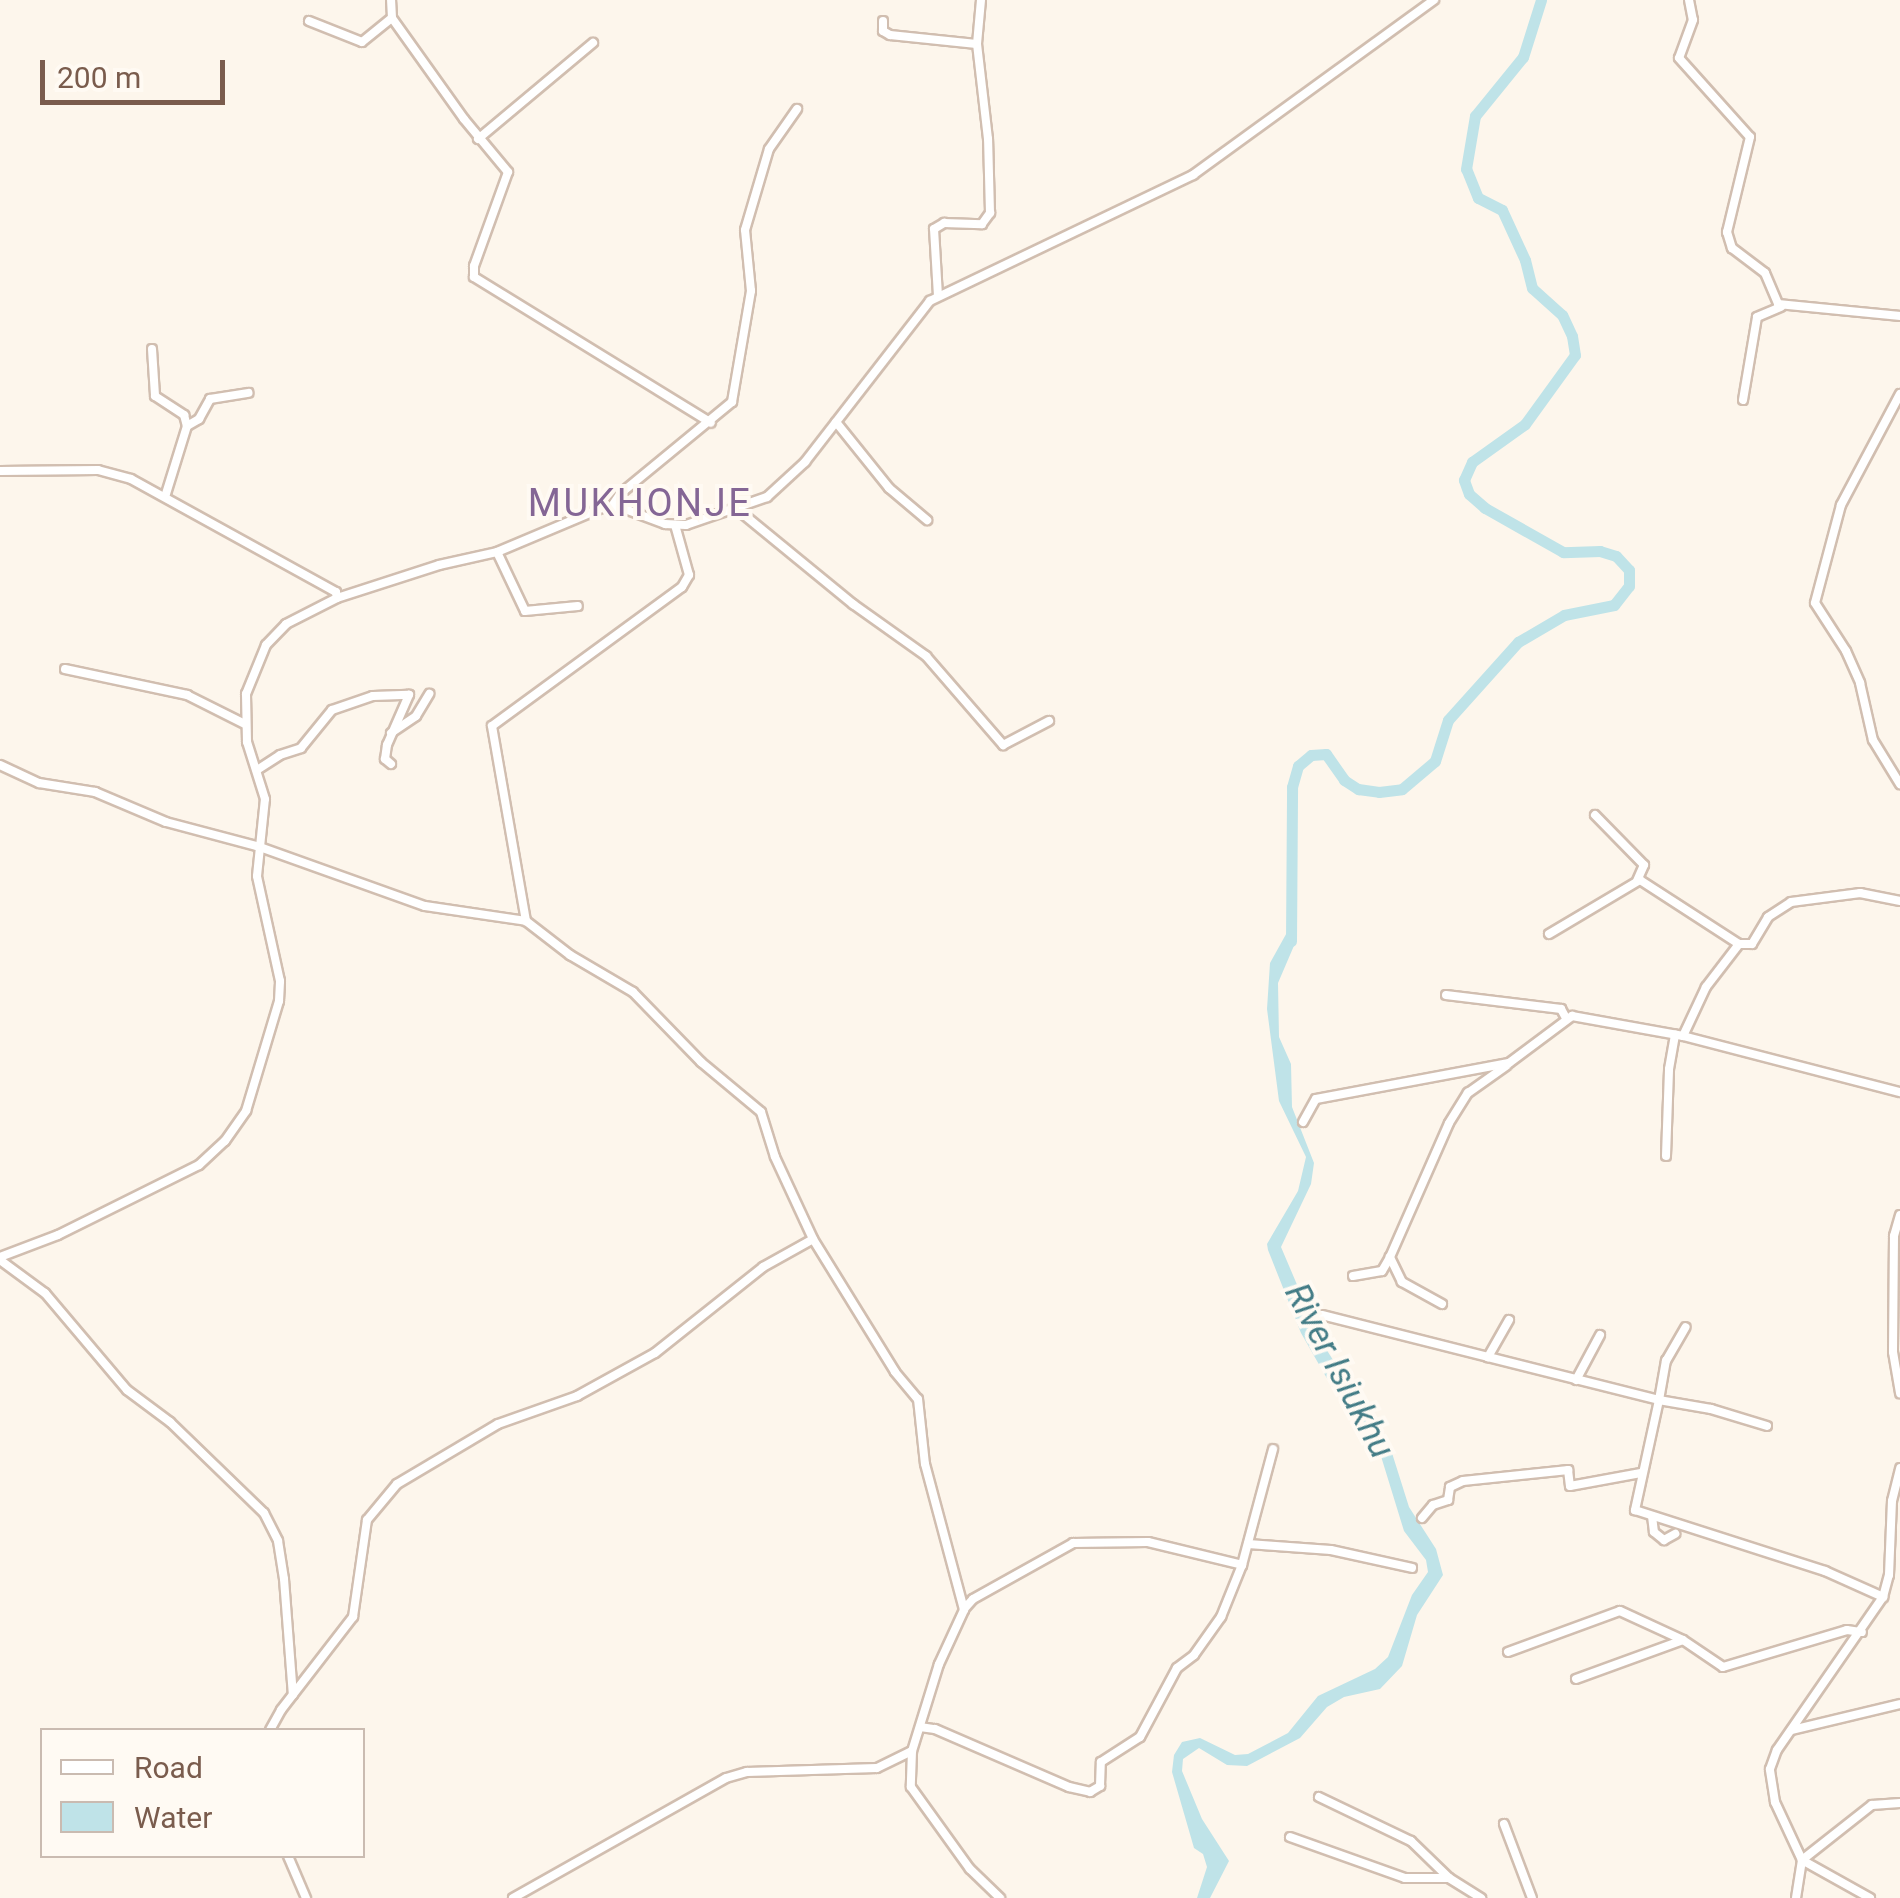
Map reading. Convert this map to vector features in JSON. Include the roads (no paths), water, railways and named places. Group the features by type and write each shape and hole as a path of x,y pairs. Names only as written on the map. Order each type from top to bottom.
{"street":[{"path":"392,0 392,18 509,177 474,266 474,277 711,424"},
{"path":"938,296 934,229 944,222 982,224 990,213 988,139 977,44 981,0"},
{"path":"612,506 675,525 738,510 787,482 910,324 938,296 1193,175 1434,0"},
{"path":"1689,0 1693,20 1679,58 1750,137 1728,240 1765,273 1773,298 1786,306"},
{"path":"309,21 357,44 392,18"},
{"path":"883,21 883,30 890,35 977,44"},
{"path":"478,139 593,42"},
{"path":"0,1258 58,1235 176,1178 214,1154 246,1110 280,1001 277,960 257,876 257,846 264,816 245,724 246,694 266,645 286,624 338,598 439,564 497,552 612,506 620,494 711,424 735,395 750,303 745,230 755,186 769,149 797,109"},
{"path":"1743,400 1756,317 1786,306 1900,316"},
{"path":"152,348 155,396 184,415 187,426 177,469 165,496"},
{"path":"187,426 199,419 210,400 249,393"},
{"path":"1900,394 1841,506 1816,603 1846,651 1860,683 1873,740 1900,784"},
{"path":"836,422 889,488 927,520"},
{"path":"0,471 98,470 131,478 217,530 336,592 338,598"},
{"path":"738,510 853,604 926,656 1003,744 1048,721"},
{"path":"526,922 492,726 682,587 689,574 675,525"},
{"path":"497,552 525,611 578,606"},
{"path":"65,669 187,695 245,724"},
{"path":"257,770 280,754 302,748 332,710 373,696 409,694 391,734 385,759 391,764"},
{"path":"391,734 416,716 429,694"},
{"path":"0,765 39,783 95,792 166,822 257,846 424,906 526,922 633,992 701,1062 760,1112 775,1158 813,1240 895,1372 918,1399 925,1464 964,1610"},
{"path":"1550,934 1637,881 1644,865 1594,815"},
{"path":"1637,881 1738,944 1752,944 1768,916 1791,902 1860,893 1900,901"},
{"path":"1666,1156 1669,1069 1679,1035 1738,944"},
{"path":"1446,994 1561,1009 1566,1018"},
{"path":"1353,1276 1382,1271 1449,1123 1468,1093 1566,1018 1679,1035 1900,1092"},
{"path":"1303,1122 1316,1099 1510,1063"},
{"path":"1900,1214 1893,1256 1893,1352 1900,1393"},
{"path":"271,1728 353,1617 367,1520 397,1484 498,1424 577,1396 655,1353 763,1267 813,1240"},
{"path":"1390,1257 1402,1282 1442,1304"},
{"path":"0,1258 45,1293 104,1358 127,1390 170,1422 264,1512 278,1541 284,1578 293,1694"},
{"path":"1322,1315 1576,1380 1711,1409 1766,1426"},
{"path":"1488,1357 1508,1320"},
{"path":"1686,1327 1666,1361 1635,1510 1824,1571 1883,1596"},
{"path":"1576,1380 1600,1334"},
{"path":"920,1727 935,1729 1069,1787 1094,1790 1100,1784 1100,1762 1140,1738 1177,1668 1209,1638 1242,1565 1273,1449"},
{"path":"1796,1898 1802,1860 1772,1790 1773,1759 1883,1596 1896,1541 1892,1501 1900,1468"},
{"path":"1422,1518 1433,1504 1448,1500 1450,1487 1463,1481 1568,1470 1570,1486 1641,1473"},
{"path":"1652,1516 1654,1532 1664,1540 1675,1534"},
{"path":"1000,1898 928,1817 910,1787 912,1751 939,1664 964,1610 973,1599 1073,1544 1148,1542 1242,1565"},
{"path":"1248,1544 1330,1550 1412,1568"},
{"path":"1889,1575 1900,1578"},
{"path":"1508,1652 1620,1610 1683,1640 1723,1666 1847,1630 1862,1632"},
{"path":"1576,1679 1683,1640"},
{"path":"1792,1730 1900,1704"},
{"path":"514,1898 726,1778 747,1772 877,1768 912,1751"},
{"path":"1319,1797 1411,1841 1449,1878 1480,1898"},
{"path":"1802,1860 1872,1804 1900,1803"},
{"path":"1504,1824 1532,1898"},
{"path":"1290,1837 1406,1878 1449,1878"},
{"path":"289,1858 306,1898"},
{"path":"1802,1860 1870,1898"}],"water":[{"path":"1290,927 1297,928 1296,941 1278,983 1279,1037 1291,1064 1292,1107 1314,1163 1311,1184 1281,1247 1321,1341 1392,1453 1409,1507 1436,1549 1443,1575 1417,1615 1402,1666 1380,1689 1344,1697 1327,1707 1300,1738 1247,1766 1227,1765 1199,1748 1183,1759 1182,1771 1202,1819 1229,1861 1210,1898 1197,1898 1207,1867 1203,1854 1194,1848 1172,1772 1174,1755 1182,1742 1200,1738 1235,1755 1248,1754 1288,1733 1318,1696 1375,1669 1388,1657 1412,1595 1428,1572 1426,1560 1404,1531 1380,1453 1329,1382 1301,1333 1268,1250 1267,1244 1298,1191 1306,1157 1279,1101 1267,1009 1270,963"}],"waterway":[{"name":"River Isiukhu","path":"1291,941 1292,787 1298,766 1311,755 1326,754 1344,780 1358,789 1402,789 1435,761 1448,720 1518,642 1564,615 1614,605 1629,586 1629,570 1616,556 1600,551 1563,552 1485,508 1469,494 1464,480 1472,462 1525,424 1575,355 1572,336 1562,315 1532,288 1525,260 1502,210 1478,198 1466,169 1475,116 1523,57 1541,0"}],"district":[{"name":"MUKHONJE","path":"640,504"}]}
